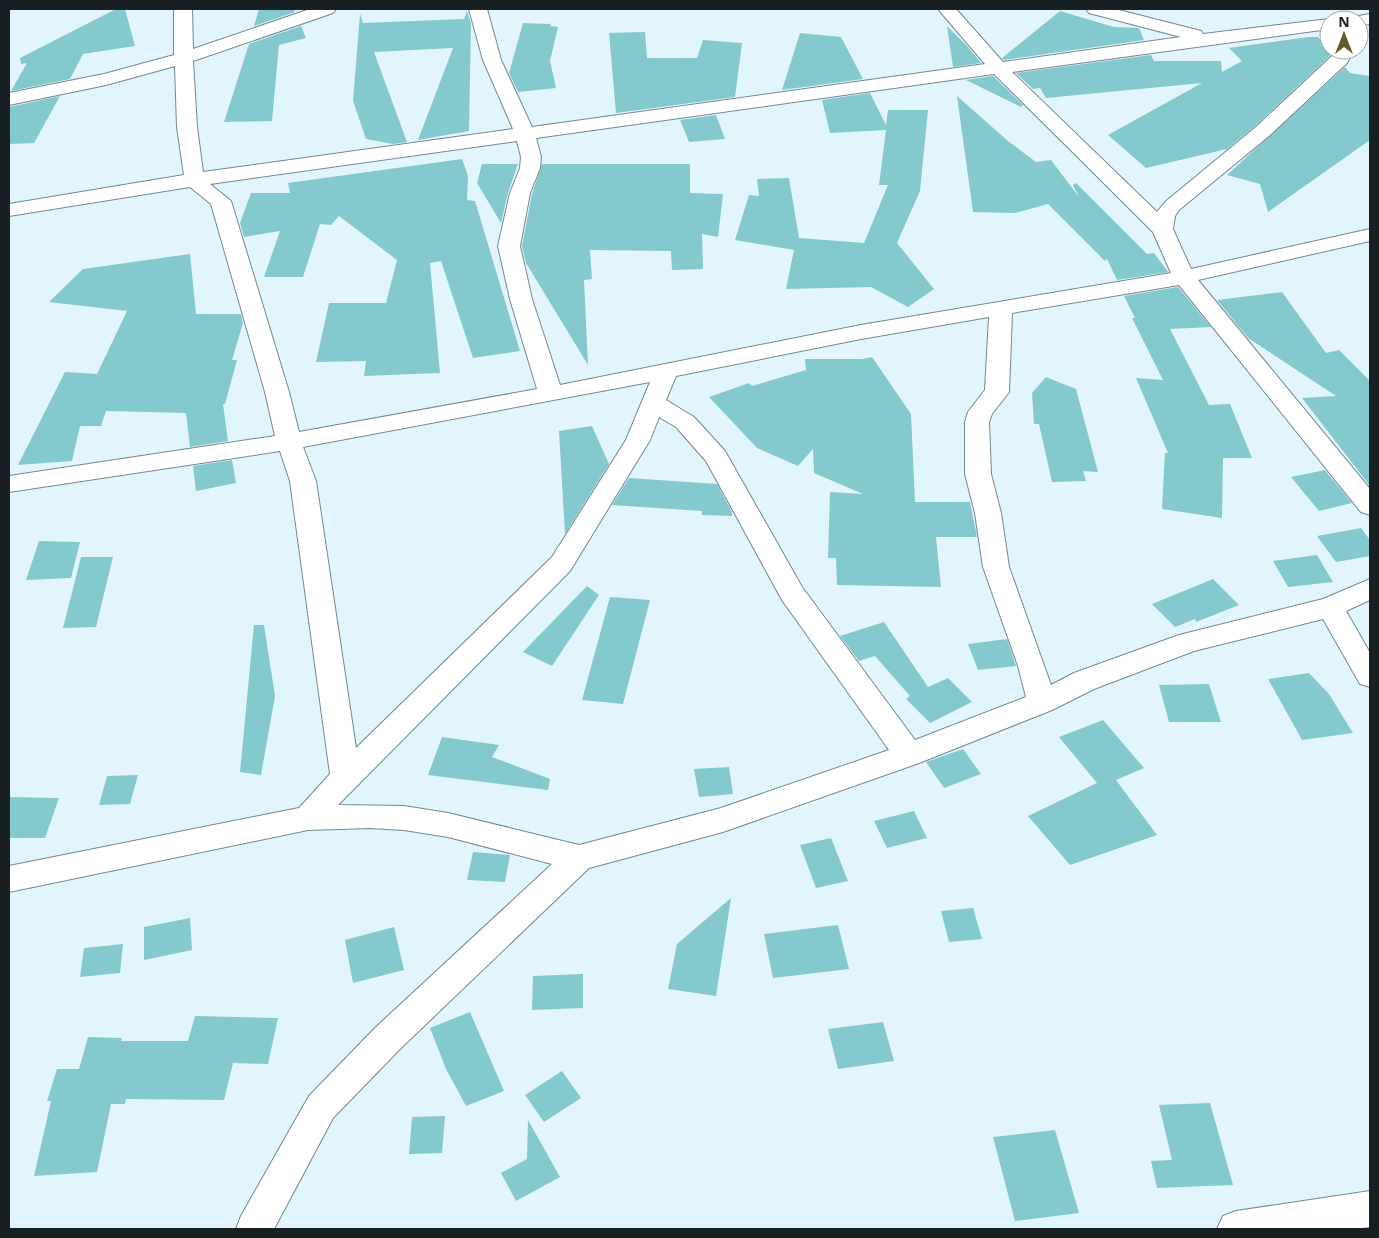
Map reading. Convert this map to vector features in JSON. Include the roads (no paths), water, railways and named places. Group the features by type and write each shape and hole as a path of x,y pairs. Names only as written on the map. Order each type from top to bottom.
{"street":[{"path":"183,9 189,154 196,181 221,201 277,392 289,442 303,481 345,777"},
{"path":"9,99 106,79 184,58 327,9"},
{"path":"478,9 492,60 525,133 531,156 530,168 520,193 509,246 521,299 551,394"},
{"path":"947,9 998,67 1162,229 1184,277 1370,506"},
{"path":"1095,9 1209,38"},
{"path":"9,210 139,188 525,133 734,106 1209,38 1319,25"},
{"path":"1162,229 1164,215 1172,206 1263,131 1339,60"},
{"path":"9,484 289,442 551,394 1001,307 1184,277 1370,235"},
{"path":"1001,307 997,392 980,412 976,422 978,474 988,513 996,567 1032,666 1042,702"},
{"path":"308,818 345,777 561,564 638,440 666,371"},
{"path":"653,403 686,422 716,457 792,593 909,755"},
{"path":"267,1220 321,1108 388,1038 579,858 723,820 909,755 1042,702 1084,681 1189,642 1330,607 1370,588"},
{"path":"1330,607 1370,677"},
{"path":"9,879 308,818 370,816 404,818 448,825 579,858"},
{"path":"1236,1229 1370,1209"}]}
